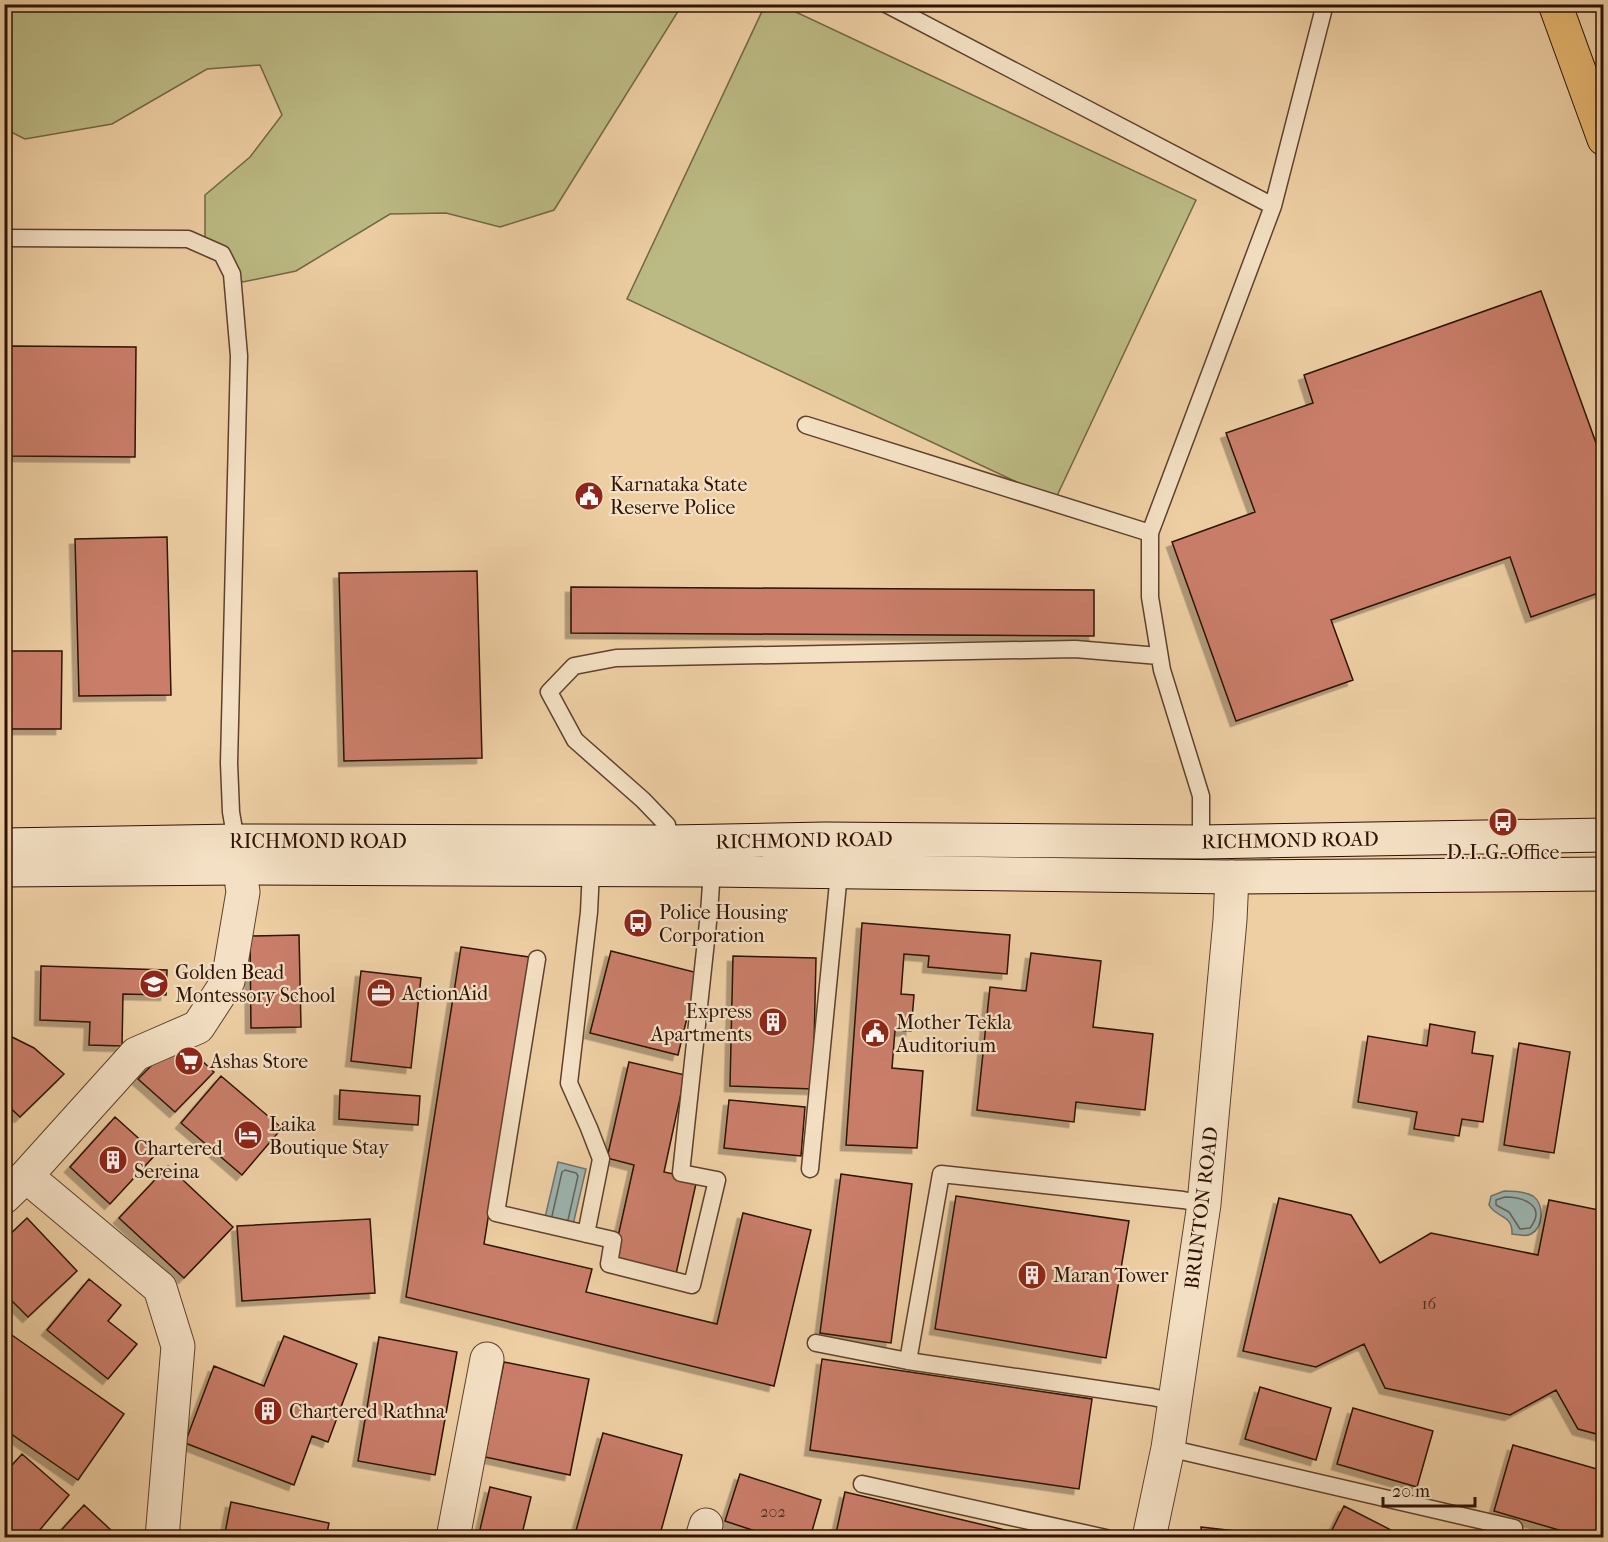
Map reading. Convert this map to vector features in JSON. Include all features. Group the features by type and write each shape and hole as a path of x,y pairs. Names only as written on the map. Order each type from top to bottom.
{"main road":[{"path":"1556,4 1604,139"},
{"name":"RICHMOND ROAD","path":"4,845 238,855 485,856 670,842 825,839 1214,841 1604,835"},
{"name":"BRUNTON ROAD","path":"1149,1538 1168,1448 1204,1204 1232,877 1214,841"},
{"path":"162,1538 178,1346 160,1288 15,1186 136,1054 198,1027 228,981 243,892 238,855"},
{"name":"RICHMOND ROAD","path":"4,870 238,855"},
{"name":"RICHMOND ROAD","path":"485,856 591,870 1232,877 1604,874"},
{"path":"453,1538 487,1359"}],"lane":[{"path":"886,4 1273,206"},
{"path":"1214,841 1159,656 1150,597 1150,533 1273,206 1325,4"},
{"path":"4,238 188,239 222,254 232,274 239,356 228,763 231,812 238,855"},
{"path":"806,424 1150,533"},
{"path":"670,842 667,825 643,800 575,740 549,692 574,666 616,658 1075,649 1159,656"},
{"path":"586,1234 601,1159 569,1083 589,912 591,870"},
{"path":"537,959 496,1213 613,1240 609,1264 692,1285 717,1180 681,1173 712,870"},
{"path":"810,1169 839,873"},
{"path":"908,1362 941,1174 1204,1204"},
{"path":"816,1343 908,1362 1175,1402"},
{"path":"1168,1448 1514,1528"},
{"path":"862,1484 1106,1538"}],"shaded area":[{"path":"4,5 682,5 554,210 500,227 446,213 390,214 296,271 243,282 205,248 205,195 250,157 282,115 260,65 207,69 112,124 25,139 5,129"},
{"path":"765,5 781,5 1196,200 1055,500 627,299"}],"water":[{"path":"558,1162 586,1169 572,1229 544,1222"},
{"path":"1504,1191 1526,1193 1537,1200 1541,1210 1540,1221 1531,1234 1525,1236 1512,1234 1512,1228 1507,1219 1489,1205 1491,1196"}],"building":[{"path":"1541,291 1604,465 1604,591 1531,617 1510,557 1331,620 1353,680 1236,721 1172,542 1255,512 1226,433 1313,403 1304,375"},
{"path":"11,346 136,347 135,457 11,456"},
{"path":"167,537 171,695 79,696 75,539"},
{"path":"477,571 482,758 344,761 339,573"},
{"path":"571,587 1094,590 1094,636 571,633"},
{"path":"4,651 62,651 61,729 4,729"},
{"path":"862,923 1010,935 1007,974 928,967 929,956 904,954 901,994 914,995 911,1031 895,1030 892,1068 923,1071 917,1148 846,1145"},
{"path":"299,935 301,1027 251,1028 250,936"},
{"path":"461,947 529,957 484,1244 592,1269 586,1292 717,1324 743,1213 811,1230 774,1386 406,1297"},
{"path":"611,951 698,973 678,1055 590,1033"},
{"path":"1031,953 1101,961 1093,1027 1153,1034 1145,1110 1076,1102 1074,1122 977,1110 990,987 1026,991"},
{"name":"Express Apartments","path":"733,956 816,958 813,1089 730,1086"},
{"path":"41,966 167,970 166,995 123,994 122,1046 89,1045 90,1022 40,1020"},
{"path":"361,971 421,978 411,1068 351,1061"},
{"path":"1430,1024 1475,1032 1472,1053 1493,1056 1483,1122 1462,1119 1459,1136 1414,1129 1417,1112 1358,1102 1368,1036 1427,1046"},
{"path":"4,1033 34,1048 64,1074 20,1117 4,1102"},
{"path":"1519,1043 1570,1052 1554,1153 1504,1145"},
{"path":"187,1047 214,1072 175,1112 138,1079 163,1054"},
{"path":"629,1062 685,1075 664,1172 697,1179 676,1274 613,1259 634,1165 607,1158"},
{"path":"221,1076 282,1128 242,1175 181,1123"},
{"path":"340,1090 420,1096 418,1125 339,1119"},
{"path":"729,1100 805,1107 801,1156 724,1148"},
{"name":"Chartered Sereina","path":"115,1117 156,1154 110,1204 70,1167"},
{"path":"168,1166 233,1227 184,1278 119,1218"},
{"path":"841,1174 912,1184 891,1343 820,1333"},
{"name":"Maran Tower","path":"956,1196 1129,1221 1106,1358 935,1329"},
{"path":"1279,1198 1351,1215 1380,1263 1431,1233 1538,1255 1549,1200 1604,1211 1604,1436 1578,1429 1556,1390 1510,1415 1385,1388 1364,1344 1316,1367 1243,1351"},
{"path":"27,1218 77,1271 28,1317 4,1293 4,1240"},
{"path":"370,1219 375,1293 242,1301 237,1226"},
{"path":"89,1279 121,1305 108,1321 137,1344 108,1379 47,1330"},
{"path":"9,1333 124,1414 78,1480 4,1429 4,1340"},
{"name":"Chartered Rathna","path":"284,1336 357,1364 328,1442 312,1436 294,1485 185,1443 214,1366 264,1386"},
{"path":"379,1337 457,1352 435,1475 358,1461"},
{"path":"822,1359 1092,1399 1079,1489 810,1450"},
{"path":"504,1362 589,1379 570,1475 485,1457"},
{"path":"1260,1387 1331,1408 1316,1460 1245,1439"},
{"path":"1353,1408 1433,1431 1417,1487 1337,1464"},
{"path":"603,1433 682,1455 659,1538 574,1538"},
{"path":"1513,1445 1604,1471 1604,1538 1586,1538 1494,1511"},
{"path":"22,1454 69,1495 33,1538 4,1538 4,1474"},
{"path":"740,1474 821,1500 810,1538 776,1538 725,1521"},
{"path":"490,1487 531,1497 521,1538 478,1538"},
{"path":"845,1492 1022,1534 1021,1538 835,1538"},
{"path":"231,1502 329,1523 326,1538 224,1538"},
{"path":"84,1505 113,1532 108,1538 54,1538"},
{"path":"1344,1506 1393,1531 1389,1538 1328,1538"},
{"path":"1201,1527 1244,1532 1244,1538 1202,1538"},
{"path":"719,1531 739,1538 717,1538"},
{"path":"1396,1532 1407,1538 1393,1538"}],"place":[{"name":"Karnataka State Reserve Police","path":"589,496"},
{"name":"D. I. G. Office","path":"1503,822"},
{"name":"Police Housing Corporation","path":"638,923"},
{"name":"Golden Bead Montessory School","path":"154,984"},
{"name":"ActionAid","path":"381,993"},
{"name":"Express Apartments","path":"773,1022"},
{"name":"Mother Tekla Auditorium","path":"875,1033"},
{"name":"Ashas Store","path":"189,1061"},
{"name":"Laika Boutique Stay","path":"248,1135"},
{"name":"Chartered Sereina","path":"113,1160"},
{"name":"Maran Tower","path":"1032,1275"},
{"name":"Chartered Rathna","path":"268,1411"}]}
